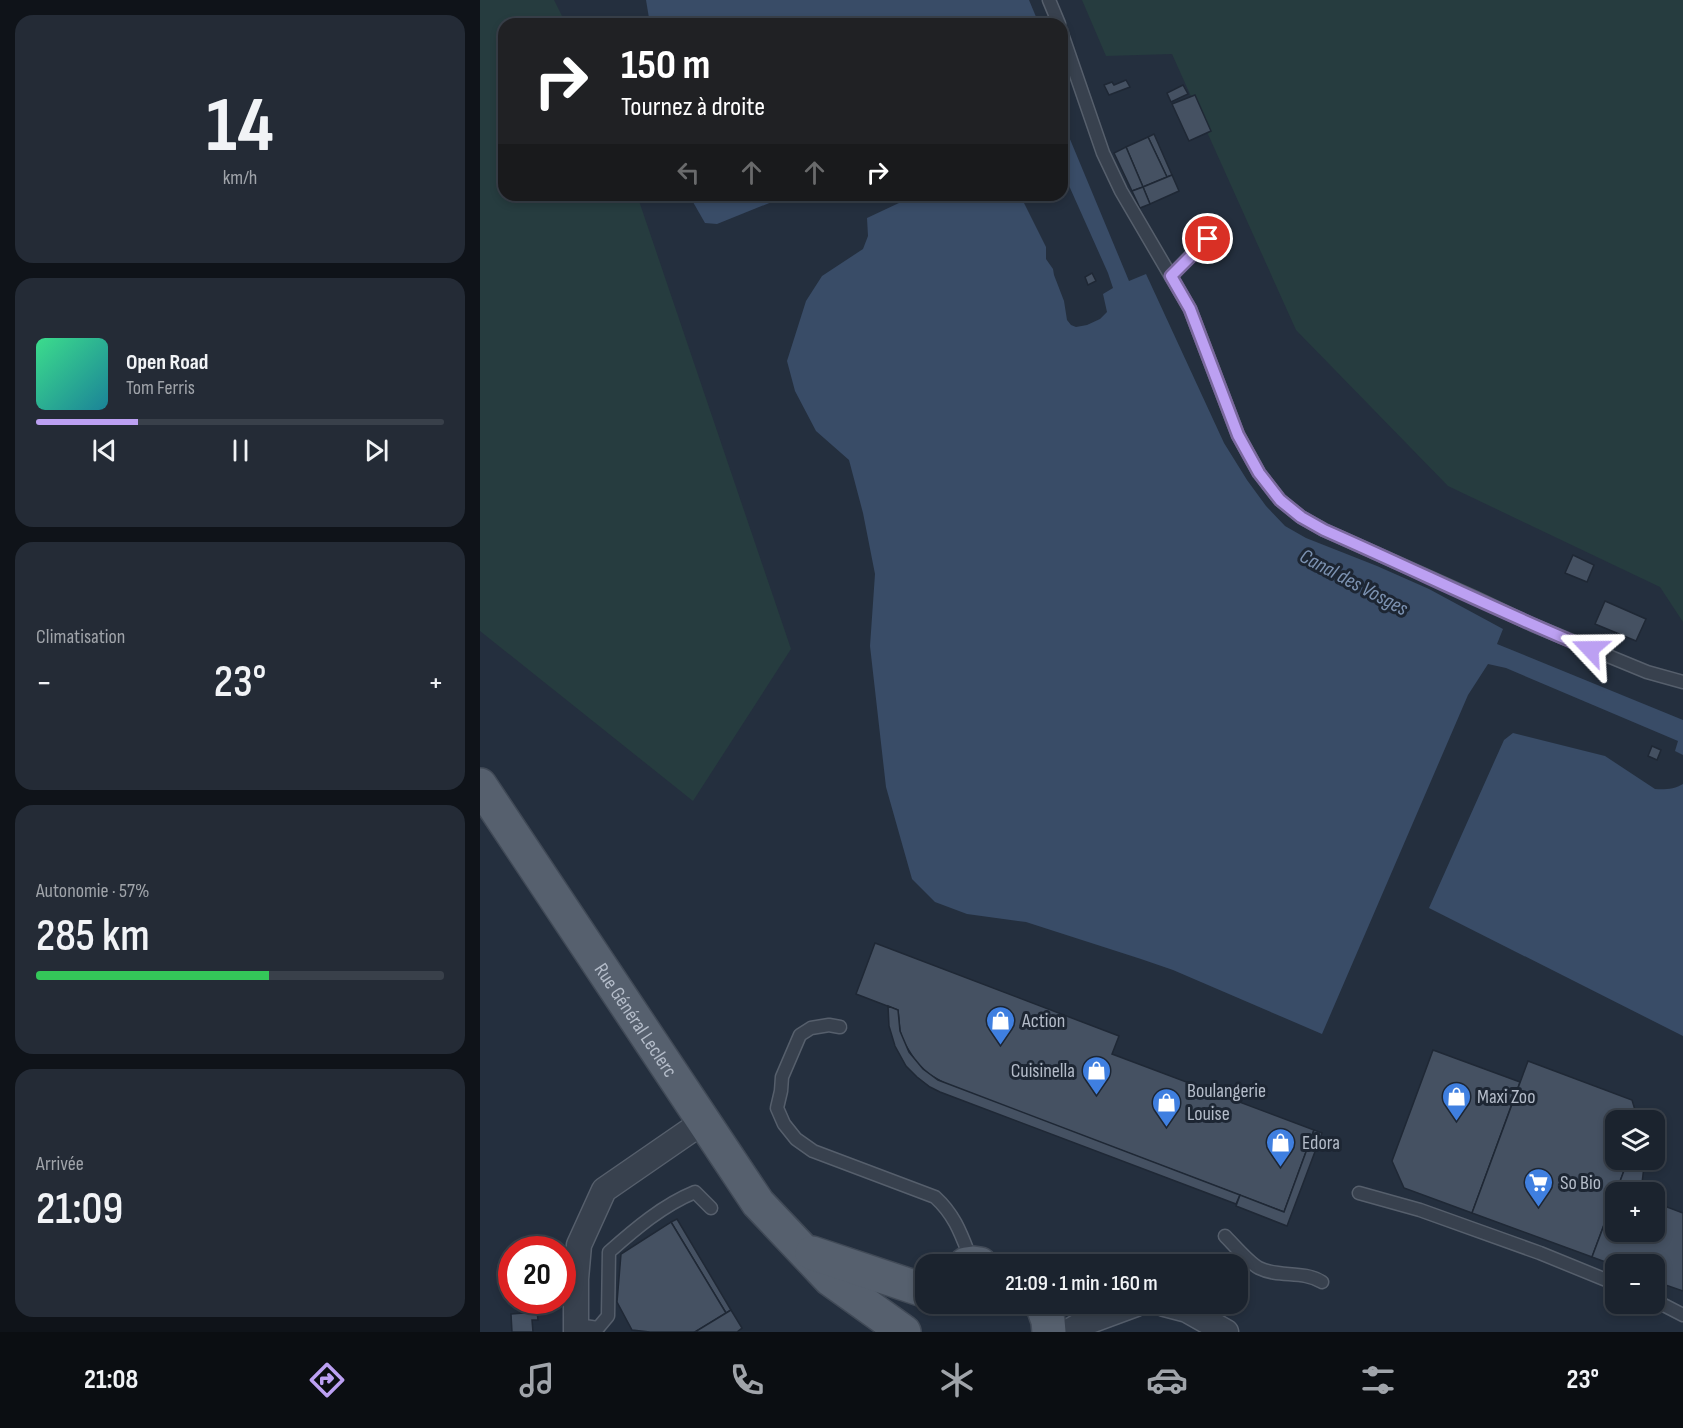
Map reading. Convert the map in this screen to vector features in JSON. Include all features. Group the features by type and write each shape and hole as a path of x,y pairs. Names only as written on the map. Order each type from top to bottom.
{"main road":[{"name":"Rue Général Leclerc","path":"480,785 758,1203 830,1279 906,1332"},
{"name":"Rue Général Leclerc","path":"799,1248 915,1286"},
{"path":"906,1332 911,1310 915,1304"},
{"path":"1046,1314 1049,1332"}],"street":[{"path":"577,1329 576,1280 579,1245 604,1190 704,1121"},
{"path":"1068,1332 1109,1314"},
{"path":"1193,1314 1226,1332"}],"lane":[{"path":"1049,0 1056,18"},
{"path":"1068,51 1103,153 1121,191 1190,309 1238,435 1259,473 1280,500 1301,517 1324,530 1533,625 1647,672 1683,682"},
{"path":"1171,276 1208,239"},
{"path":"840,1027 829,1025 811,1028 800,1035 782,1077 777,1108 784,1124 796,1139 813,1150 935,1197 955,1220 969,1254"},
{"path":"577,1329 598,1328 608,1316 609,1251 635,1229 680,1198 695,1192 711,1208"},
{"path":"1359,1193 1420,1210 1605,1280"},
{"path":"1225,1236 1258,1268 1279,1274 1313,1276 1322,1282"},
{"path":"1665,1306 1683,1315"}],"green space":[{"path":"480,0 554,0 563,18 498,18 498,201 639,201 791,649 693,801 480,631"},
{"path":"1082,0 1683,0 1683,622 1660,587 1448,486 1296,330 1172,54 1106,56"}],"water":[{"path":"646,0 1029,0 1036,18 649,18"},
{"name":"Canal des Vosges","path":"1068,134 1129,281 1146,274 1224,443 1266,506 1285,526 1306,538 1429,589 1503,629 1497,644 1683,720 1683,755 1675,751 1678,741 1506,668 1488,664 1468,695 1322,1034 1173,970 1141,959 1026,922 967,914 935,902 912,879 886,787 870,646 875,574 863,513 849,460 816,431 795,391 787,361 806,301 822,276 863,249 868,236 867,218 903,201 1023,201 1046,247 1046,259 1053,269 1064,301 1067,320 1076,327 1100,319 1107,312 1103,294 1113,288 1068,183"},
{"path":"692,201 774,201 717,224 705,223"},
{"path":"1513,733 1605,756 1655,789 1669,789 1683,784 1683,1036 1429,908 1504,740"}],"building":[{"path":"1126,80 1130,87 1109,95 1104,85 1112,82 1114,85"},
{"path":"1183,85 1188,94 1171,102 1167,93"},
{"path":"1195,95 1211,131 1189,141 1172,104"},
{"path":"1154,134 1172,175 1167,177 1148,137"},
{"path":"1148,137 1167,177 1143,187 1126,147"},
{"path":"1126,147 1143,187 1132,191 1114,153"},
{"path":"1172,175 1179,191 1150,204 1143,187"},
{"path":"1143,187 1150,204 1140,208 1132,191"},
{"path":"1092,273 1096,281 1088,285 1085,277"},
{"path":"1573,555 1594,565 1587,582 1565,573"},
{"path":"1605,601 1646,619 1636,641 1595,624"},
{"path":"1652,746 1661,750 1657,760 1648,756"},
{"path":"875,943 1119,1036 1112,1054 1314,1130 1284,1212 946,1084 930,1075 916,1062 903,1041 898,1010 856,994"},
{"path":"888,1006 898,1010 900,1031 909,1052 923,1069 938,1080 1240,1195 1236,1204 930,1087 906,1066 895,1046 889,1026"},
{"name":"Maxi Zoo","path":"1433,1050 1520,1082 1472,1213 1404,1188 1392,1161"},
{"path":"1528,1061 1632,1100 1635,1110 1605,1110 1605,1170 1624,1170 1620,1182 1605,1182 1605,1222 1592,1257 1472,1213"},
{"path":"1314,1130 1322,1133 1287,1226 1236,1206 1240,1195 1284,1212"},
{"path":"1624,1170 1644,1170 1642,1182 1620,1182"},
{"path":"1665,1206 1683,1213 1683,1291 1665,1285 1665,1254 1605,1254 1605,1262 1592,1257 1605,1222 1605,1242 1665,1242"},
{"path":"677,1219 731,1310 726,1313 671,1222"},
{"path":"671,1222 726,1313 695,1332 632,1330 617,1302 621,1254"},
{"path":"731,1310 742,1328 737,1332 695,1332"},
{"path":"511,1314 537,1314 538,1320 532,1320 533,1332 512,1332"}],"place":[{"name":"Action","path":"1001,1046"},
{"name":"Cuisinella","path":"1096,1096"},
{"name":"Maxi Zoo","path":"1456,1122"},
{"name":"Boulangerie Louise","path":"1166,1128"},
{"name":"Edora","path":"1281,1168"},
{"name":"So Bio","path":"1539,1208"}],"route":[{"path":"1208,239 1171,276 1190,309 1238,435 1259,473 1280,500 1301,517 1324,530 1590,649"}]}
